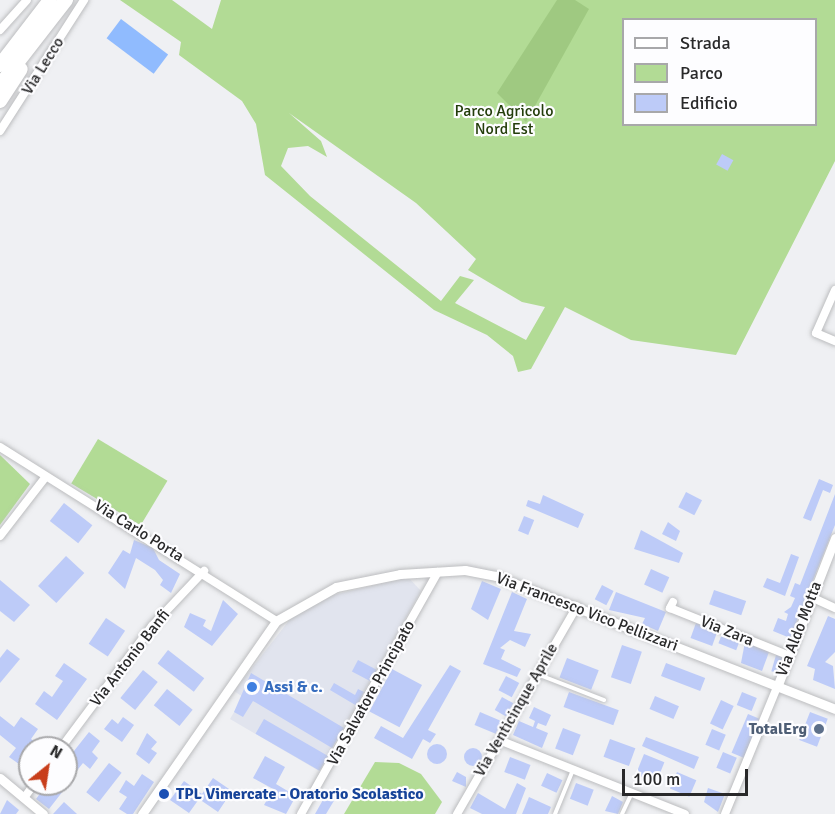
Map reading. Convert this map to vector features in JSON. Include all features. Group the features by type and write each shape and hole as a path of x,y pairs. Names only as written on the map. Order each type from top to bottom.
{"highway":[{"path":"0,101 50,0"},
{"path":"0,65 66,0"},
{"path":"0,55 40,24"},
{"path":"0,85 40,24"}],"street":[{"path":"0,30 27,0"},
{"name":"Via Lecco","path":"0,131 84,0"},
{"path":"835,290 816,333 835,341"},
{"name":"Via Carlo Porta","path":"0,447 44,479 64,485 204,571 276,621"},
{"path":"0,536 44,479"},
{"name":"Via Aldo Motta","path":"777,687 835,538"},
{"name":"Via Antonio Banfi","path":"70,736 152,626 204,571"},
{"name":"Via Francesco Vico Pellizzari","path":"142,814 276,621 336,586 438,572 488,573 835,709"},
{"name":"Via Salvatore Principato","path":"301,814 438,572"},
{"path":"811,597 835,608"},
{"name":"Via Zara","path":"673,602 670,608 790,656"},
{"name":"Via Venticinque Aprile","path":"457,814 577,606"},
{"path":"725,814 777,687"},
{"path":"499,740 632,792 668,811 685,814"},
{"path":"0,778 43,814"}],"lane":[{"path":"536,674 604,700"},
{"path":"555,814 573,770"},
{"path":"622,814 632,792"}],"shaded area":[{"path":"408,577 421,591 319,771 230,719 243,697 234,691 291,618 329,596"}],"green space":[{"name":"Parco Agricolo Nord Est","path":"120,0 172,0 212,29 221,0 835,0 835,161 736,355 631,340 565,307 531,369 518,372 513,356 487,335 434,310 265,175 256,124 242,101 179,55 181,42","holes":["289,113 416,203 476,259 468,270 522,302 545,307 526,340 455,303 474,280 460,276 441,301 310,196 281,166 288,148 308,146 327,157 321,141"]},
{"path":"557,0 575,0 589,9 526,122 497,93"},
{"path":"98,439 167,481 141,525 71,484"},
{"path":"0,455 30,484 0,525"},
{"path":"375,762 399,763 421,774 442,802 435,814 344,814"}],"water":[{"path":"121,19 168,55 154,74 107,38"}],"building":[{"path":"722,154 733,160 728,171 716,164"},
{"path":"819,479 833,485 830,493 823,490 811,521 803,518"},
{"path":"686,492 702,500 694,515 678,507"},
{"path":"835,494 835,525 790,638 773,631 778,618 786,621 788,614 784,612 791,607 795,598 790,596 795,583 800,585"},
{"path":"543,495 584,514 578,528 526,506 528,500 540,504"},
{"path":"64,503 92,525 78,543 50,521"},
{"path":"524,516 534,520 528,535 518,531"},
{"path":"668,522 680,531 676,541 662,534"},
{"path":"641,530 683,553 679,563 634,549"},
{"path":"134,540 153,548 159,560 180,574 171,593 160,585 163,580 155,570 136,558 125,589 108,573 123,550 130,554"},
{"path":"791,554 799,557 785,596 763,587 767,578 780,583"},
{"path":"66,556 84,573 56,603 38,586"},
{"path":"651,569 669,577 662,593 644,585"},
{"path":"0,580 30,605 14,622 0,611"},
{"path":"482,581 501,589 488,620 471,609"},
{"path":"602,585 614,591 606,605 595,599"},
{"path":"714,590 746,601 741,615 709,604"},
{"path":"512,592 527,599 514,631 531,634 525,647 510,640 500,648 505,650 501,659 521,669 517,677 483,664"},
{"path":"616,592 666,612 658,631 642,624 645,618 609,610"},
{"path":"223,600 238,614 212,646 184,627 190,613 206,620 203,626 211,631"},
{"path":"828,616 835,619 835,652 825,662 833,666 835,689 813,680 815,669 807,666"},
{"path":"106,618 125,631 108,657 89,644"},
{"path":"696,623 718,631 712,646 691,638"},
{"path":"722,634 740,641 736,650 718,643"},
{"path":"745,642 769,652 762,671 741,663"},
{"path":"622,645 642,652 631,684 611,677"},
{"path":"7,649 20,659 0,683 0,658"},
{"path":"168,650 204,678 194,692 158,663"},
{"path":"776,655 783,657 778,673 771,671"},
{"path":"567,658 599,670 591,690 559,678"},
{"path":"358,660 377,670 370,681 352,671"},
{"path":"64,663 87,679 57,720 35,704 44,691 52,697 63,681 55,676"},
{"path":"666,663 705,678 700,691 661,676"},
{"path":"450,665 461,671 428,730 436,734 430,743 423,739 412,759 374,738 381,726 403,738"},
{"path":"392,669 422,685 399,727 369,711"},
{"path":"143,670 158,682 135,710 120,698"},
{"path":"251,673 344,728 332,748 253,701 243,717 234,712"},
{"path":"506,676 519,683 512,697 498,690"},
{"path":"334,683 355,695 358,689 364,692 357,706 330,690"},
{"path":"167,689 193,710 179,726 154,705"},
{"path":"569,692 619,710 613,725 564,707"},
{"path":"742,692 757,698 752,711 737,705"},
{"path":"655,696 679,706 673,719 650,709"},
{"path":"502,697 513,703 506,716 495,710"},
{"path":"721,700 734,706 723,729 710,724"},
{"path":"534,707 551,715 546,726 538,723 536,728 548,733 542,748 513,735 519,721 533,727 535,721 529,718"},
{"path":"480,712 501,721 496,734 475,725"},
{"path":"810,712 828,719 817,747 799,740"},
{"path":"748,714 762,720 745,759 732,753"},
{"path":"0,716 14,727 21,717 38,729 33,736 18,736 18,763 9,757 16,748 0,735"},
{"path":"123,717 134,725 122,742 104,729 112,719 118,724"},
{"path":"264,719 328,756 320,771 256,734"},
{"path":"563,728 581,735 573,755 555,749"},
{"path":"712,729 726,735 719,751 705,745"},
{"path":"89,732 100,741 92,752 98,758 90,769 83,763 78,769 78,746"},
{"path":"147,733 157,742 151,749 157,753 149,764 136,754"},
{"path":"646,737 699,757 694,769 642,746"},
{"path":"610,739 635,748 629,766 604,757"},
{"path":"437,744 444,747 447,754 444,761 437,764 430,761 427,754 430,747"},
{"path":"473,748 479,751 482,757 479,763 473,766 467,763 464,757 467,751"},
{"path":"723,752 737,758 730,774 716,768"},
{"path":"644,754 664,762 656,783 636,774"},
{"path":"265,756 285,767 276,784 296,796 286,814 264,805 273,789 253,778"},
{"path":"510,757 531,765 525,780 504,772"},
{"path":"109,763 122,773 99,802 86,792"},
{"path":"457,772 466,777 466,787 452,781"},
{"path":"677,772 696,780 689,797 670,789"},
{"path":"547,773 562,780 556,793 541,786"},
{"path":"142,774 154,782 133,814 127,814 119,809 127,797 119,792 126,780 134,786"},
{"path":"213,778 232,791 218,812 199,799 189,813 170,800 184,781 202,794"},
{"path":"517,783 526,788 516,814 482,814 470,808 478,793 505,809"},
{"path":"576,783 594,790 588,806 570,799"},
{"path":"708,788 725,794 718,812 704,802"},
{"path":"329,789 338,794 326,814 315,814"},
{"path":"38,796 59,796 49,809 36,799"},
{"path":"612,796 623,802 618,814 605,811"},
{"path":"529,797 551,807 548,814 522,814"},
{"path":"7,800 19,810 16,814 0,814"},
{"path":"64,802 77,814 53,814"}],"place":[{"name":"Assi & c.","path":"252,687"},
{"name":"TotalErg","path":"819,729"},
{"name":"TPL Vimercate - Oratorio Scolastico","path":"164,794"}]}
